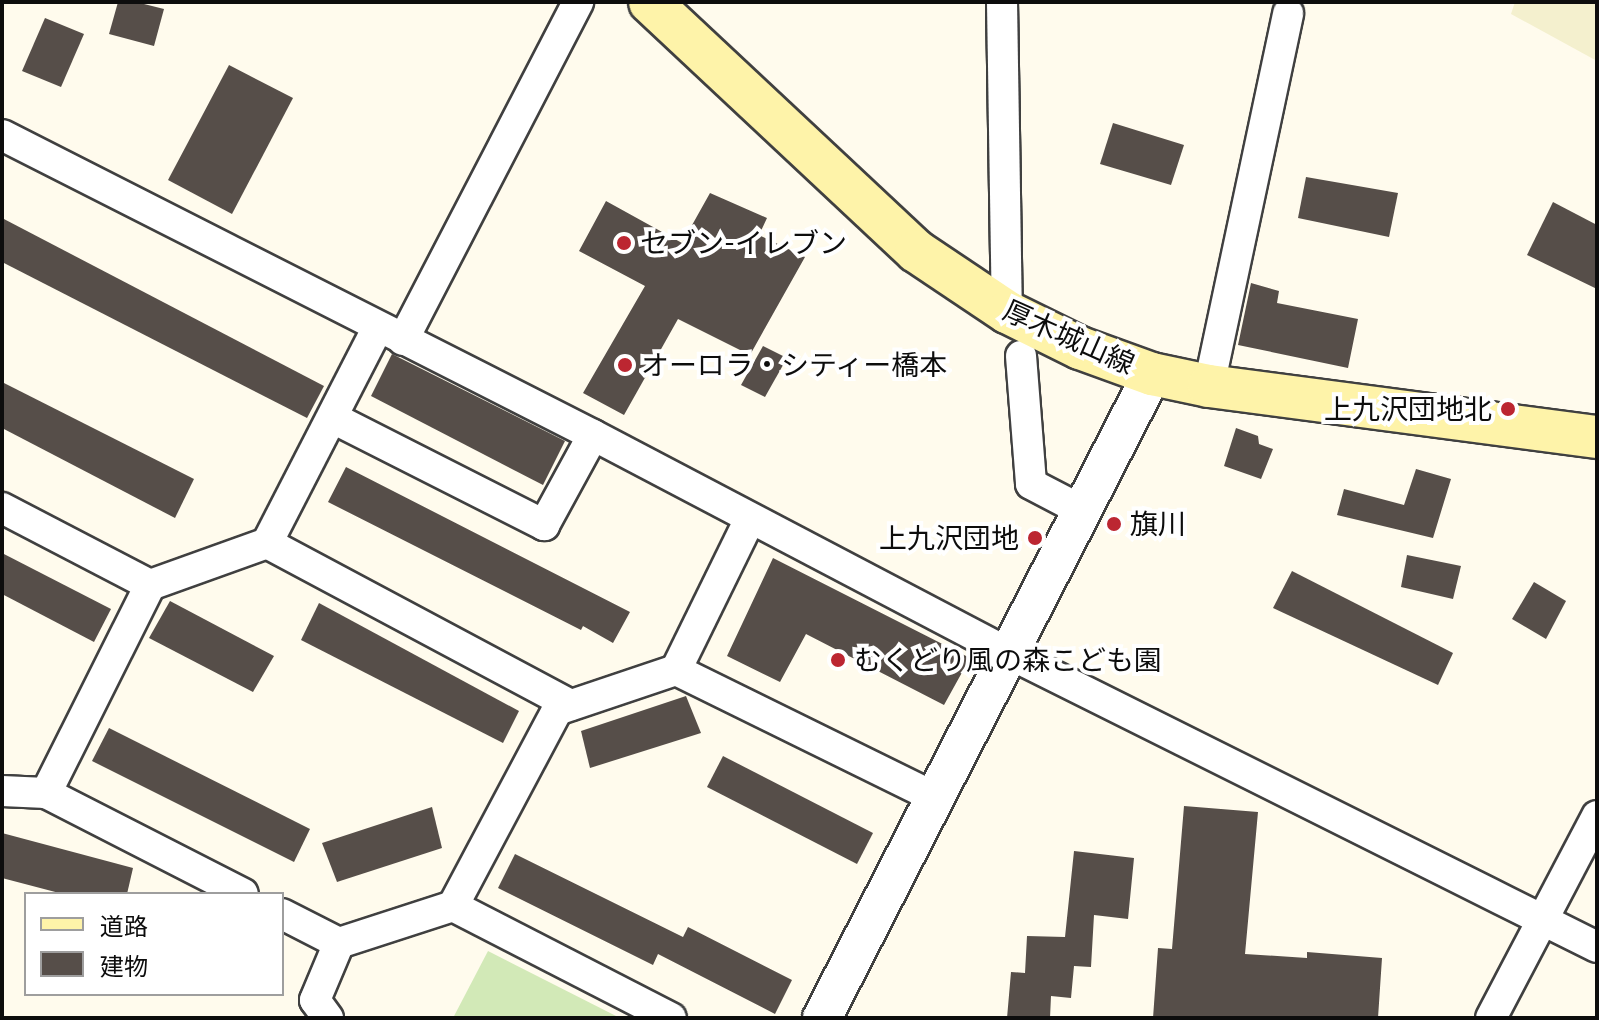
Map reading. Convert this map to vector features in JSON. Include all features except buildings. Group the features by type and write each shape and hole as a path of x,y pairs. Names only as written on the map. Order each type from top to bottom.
{"main road":[{"name":"厚木城山線","path":"650,2 916,251 1007,312 1080,348 1152,374 1209,386 1597,437"}],"street":[{"path":"46,793 150,585 267,543 333,418 391,333 578,2"},
{"path":"1002,2 1007,312"},
{"path":"1209,386 1288,13"},
{"path":"2,135 593,435 1008,653 1597,947"},
{"path":"1021,356 1031,484 1081,510"},
{"path":"822,1018 1152,374"},
{"path":"333,418 544,525 593,435"},
{"path":"2,508 150,585"},
{"path":"676,670 750,519"},
{"path":"267,543 571,705"},
{"path":"284,915 339,943 453,906 557,710 676,670 936,798"},
{"path":"2,791 46,793 239,892"},
{"path":"1491,1018 1597,816"},
{"path":"453,906 671,1018"},
{"path":"328,1018 315,1000 339,943"}],"shaded area":[{"path":"1515,2 1597,2 1597,61 1511,14"}],"green space":[{"path":"488,951 620,1018 453,1018"}],"place":[{"name":"セブン-イレブン","path":"624,243"},
{"name":"オーロラ・シティー橋本","path":"625,365"},
{"name":"上九沢団地北","path":"1508,409"},
{"name":"旗川","path":"1114,524"},
{"name":"上九沢団地","path":"1035,538"},
{"name":"むくどり風の森こども園","path":"838,660"}]}
